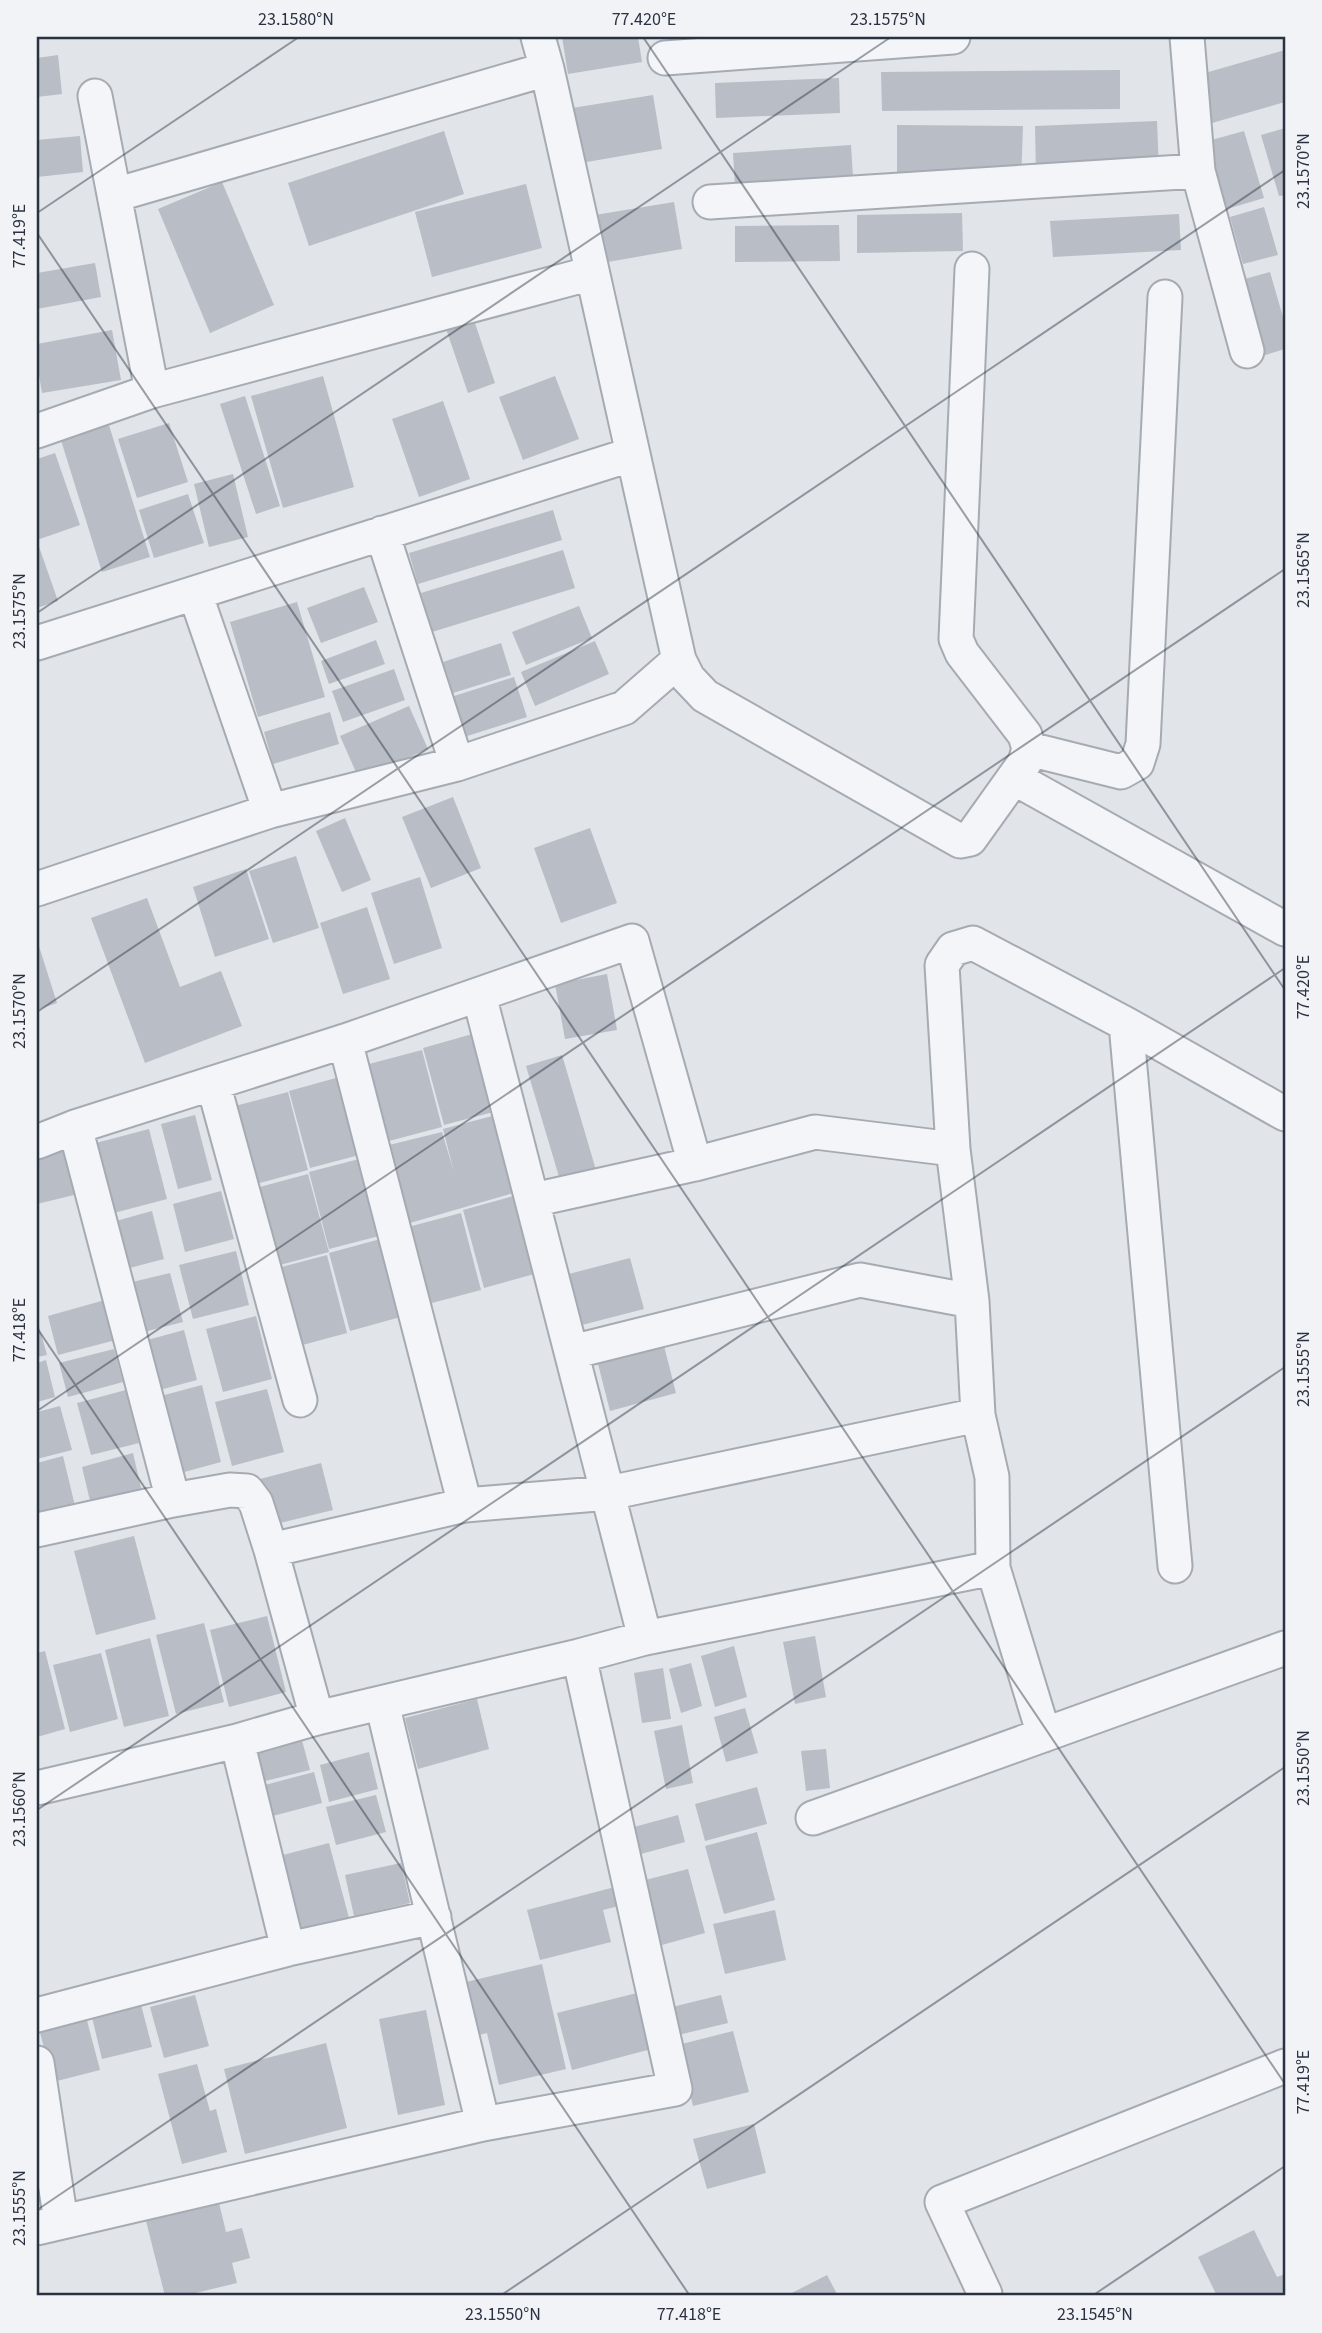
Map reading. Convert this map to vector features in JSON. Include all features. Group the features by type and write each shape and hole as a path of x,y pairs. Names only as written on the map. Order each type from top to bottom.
{"street":[{"path":"538,37 679,660 688,678 705,696 960,841 970,839 1021,764 1025,735 962,653 956,639 972,269"},
{"path":"666,58 953,37"},
{"path":"1187,37 1198,171 1247,351"},
{"path":"114,195 547,69"},
{"path":"95,96 152,391"},
{"path":"710,202 1198,171"},
{"path":"37,431 152,391 592,273"},
{"path":"1021,764 1121,772 1138,763 1143,744 1165,298"},
{"path":"37,643 633,454"},
{"path":"382,533 457,764"},
{"path":"195,593 270,811"},
{"path":"37,889 270,811 457,764 624,708 679,660"},
{"path":"1021,764 1285,929"},
{"path":"37,1142 75,1127 345,1041 632,941 695,1164"},
{"path":"1044,1735 993,1568 992,1477 978,1415 972,1301 953,1149 942,965 953,948 973,943 1126,1024 1285,1114"},
{"path":"479,995 645,1638"},
{"path":"1126,1024 1175,1566"},
{"path":"345,1041 465,1505"},
{"path":"213,1083 300,1400"},
{"path":"75,1127 173,1500"},
{"path":"533,1200 695,1164 815,1132 953,1149"},
{"path":"572,1352 860,1280 972,1301"},
{"path":"271,1550 465,1505 608,1493 978,1415"},
{"path":"37,1530 173,1500 230,1490 247,1490 256,1503 271,1550 317,1718"},
{"path":"37,1788 237,1741 317,1718 645,1638 993,1568"},
{"path":"813,1818 1285,1648"},
{"path":"38,2073 49,2225 482,2124 675,2089 579,1656"},
{"path":"382,1703 482,2124"},
{"path":"237,1741 288,1949"},
{"path":"37,2015 288,1949 433,1917"},
{"path":"983,2296 985,2294 942,2202 1285,2066"}],"building":[{"path":"562,37 638,37 642,62 568,74"},
{"path":"1285,50 1285,102 1212,123 1198,75"},
{"path":"58,55 62,94 37,97 37,58"},
{"path":"1120,70 1120,109 882,111 881,72"},
{"path":"839,78 840,113 716,118 715,83"},
{"path":"653,95 662,149 575,164 566,109"},
{"path":"1157,121 1159,170 1036,175 1035,126"},
{"path":"897,125 1023,126 1021,182 897,179"},
{"path":"1285,128 1285,195 1279,196 1261,135"},
{"path":"444,131 464,194 309,246 288,183"},
{"path":"1244,131 1264,198 1217,212 1197,144"},
{"path":"80,136 83,172 37,177 37,140"},
{"path":"851,145 853,178 735,186 733,153"},
{"path":"222,182 274,305 210,333 158,209"},
{"path":"526,184 542,248 432,277 415,212"},
{"path":"674,202 682,249 602,263 595,215"},
{"path":"1264,207 1278,255 1243,264 1230,217"},
{"path":"962,213 963,251 857,253 857,215"},
{"path":"1179,214 1181,250 1053,257 1050,221"},
{"path":"839,225 840,261 735,262 735,226"},
{"path":"95,263 101,297 37,309 37,273"},
{"path":"1270,272 1285,324 1285,349 1262,356 1241,280"},
{"path":"471,311 495,383 468,393 443,320"},
{"path":"112,330 121,380 42,393 37,344"},
{"path":"323,376 354,487 283,508 251,396"},
{"path":"555,376 579,439 523,460 499,397"},
{"path":"245,396 280,506 256,514 220,404"},
{"path":"443,401 470,479 419,497 392,419"},
{"path":"108,422 150,557 102,572 60,437"},
{"path":"169,423 188,482 137,498 118,439"},
{"path":"55,453 80,525 37,540 37,459"},
{"path":"233,474 248,537 209,547 194,484"},
{"path":"188,494 204,543 154,558 139,510"},
{"path":"553,510 562,540 418,584 409,553"},
{"path":"37,541 58,601 37,608"},
{"path":"563,550 575,588 432,632 421,593"},
{"path":"364,587 378,622 321,643 307,608"},
{"path":"297,602 325,697 258,717 230,622"},
{"path":"579,606 592,638 526,665 512,632"},
{"path":"376,640 385,664 329,684 321,661"},
{"path":"595,641 609,674 535,706 521,672"},
{"path":"501,643 511,675 453,693 443,662"},
{"path":"394,669 405,700 343,722 332,691"},
{"path":"514,677 527,717 464,737 451,697"},
{"path":"409,706 428,749 359,779 340,736"},
{"path":"330,712 339,744 273,764 264,732"},
{"path":"453,797 481,868 431,888 402,817"},
{"path":"345,818 371,880 342,892 316,831"},
{"path":"590,828 617,903 561,923 534,848"},
{"path":"296,856 319,928 273,943 249,871"},
{"path":"246,869 269,939 215,957 193,887"},
{"path":"420,877 442,948 394,964 371,893"},
{"path":"147,898 180,987 221,971 242,1026 145,1063 91,918"},
{"path":"367,907 390,979 343,994 320,923"},
{"path":"37,940 57,1003 37,1010"},
{"path":"607,974 617,1030 565,1039 555,984"},
{"path":"476,1033 497,1111 444,1125 423,1048"},
{"path":"422,1050 442,1127 389,1141 369,1064"},
{"path":"562,1055 596,1170 560,1180 526,1066"},
{"path":"343,1076 363,1154 310,1168 289,1091"},
{"path":"288,1092 308,1170 256,1184 235,1106"},
{"path":"195,1115 212,1180 178,1189 161,1124"},
{"path":"496,1115 517,1192 410,1223 389,1145 442,1132 454,1172 443,1129"},
{"path":"149,1129 167,1199 110,1214 92,1144"},
{"path":"67,1150 78,1194 37,1204 37,1158"},
{"path":"363,1158 383,1235 329,1249 309,1172"},
{"path":"308,1174 329,1252 276,1266 256,1188"},
{"path":"221,1191 234,1239 185,1252 173,1204"},
{"path":"517,1195 538,1273 484,1288 463,1210"},
{"path":"152,1211 164,1259 118,1271 105,1224"},
{"path":"461,1213 481,1290 428,1304 408,1227"},
{"path":"384,1238 404,1316 350,1331 329,1253"},
{"path":"236,1251 249,1305 193,1319 179,1265"},
{"path":"327,1255 347,1333 295,1347 274,1269"},
{"path":"630,1258 644,1309 578,1326 565,1275"},
{"path":"170,1273 183,1322 136,1334 124,1284"},
{"path":"105,1300 116,1340 58,1355 48,1316"},
{"path":"256,1316 272,1379 223,1392 206,1329"},
{"path":"37,1319 47,1355 37,1357"},
{"path":"184,1330 197,1380 152,1392 140,1342"},
{"path":"663,1342 676,1393 610,1411 597,1360"},
{"path":"114,1349 123,1382 68,1397 59,1363"},
{"path":"46,1360 55,1397 37,1402 37,1363"},
{"path":"202,1385 221,1462 177,1474 157,1397"},
{"path":"267,1389 284,1452 232,1466 215,1402"},
{"path":"126,1390 139,1443 91,1455 77,1403"},
{"path":"60,1406 72,1450 37,1459 37,1412"},
{"path":"133,1453 142,1492 91,1505 82,1467"},
{"path":"63,1456 76,1510 37,1520 37,1463"},
{"path":"321,1463 333,1510 272,1525 260,1479"},
{"path":"134,1536 156,1619 96,1635 74,1551"},
{"path":"267,1616 286,1692 229,1707 210,1630"},
{"path":"204,1623 224,1702 176,1714 156,1635"},
{"path":"815,1636 826,1697 795,1704 783,1642"},
{"path":"150,1638 169,1716 124,1727 105,1650"},
{"path":"734,1646 747,1697 715,1707 701,1656"},
{"path":"45,1651 65,1729 37,1737 37,1653"},
{"path":"101,1653 118,1719 70,1732 53,1665"},
{"path":"691,1663 702,1706 681,1713 669,1669"},
{"path":"663,1668 671,1719 642,1723 634,1673"},
{"path":"477,1699 489,1749 418,1769 405,1718"},
{"path":"745,1708 758,1753 726,1762 714,1717"},
{"path":"682,1725 693,1783 666,1789 654,1731"},
{"path":"300,1733 310,1770 261,1782 251,1745"},
{"path":"826,1749 830,1788 806,1791 801,1751"},
{"path":"369,1752 378,1789 329,1802 320,1765"},
{"path":"314,1772 322,1803 269,1817 261,1786"},
{"path":"757,1787 767,1824 705,1841 695,1804"},
{"path":"376,1795 386,1832 336,1845 326,1807"},
{"path":"678,1815 685,1842 641,1854 634,1827"},
{"path":"757,1832 775,1900 724,1914 705,1846"},
{"path":"329,1843 349,1918 299,1931 279,1856"},
{"path":"401,1863 410,1903 354,1916 345,1875"},
{"path":"688,1869 705,1933 651,1948 634,1883"},
{"path":"615,1887 619,1906 603,1910 611,1942 540,1960 527,1910"},
{"path":"775,1910 786,1960 725,1974 713,1924"},
{"path":"542,1964 566,2069 499,2085 487,2033 475,2036 462,1983"},
{"path":"645,1991 659,2047 572,2070 557,2013"},
{"path":"195,1995 209,2046 164,2058 150,2007"},
{"path":"721,1995 728,2023 674,2036 668,2008"},
{"path":"139,1997 152,2047 102,2059 90,2009"},
{"path":"84,2009 100,2070 53,2082 37,2021"},
{"path":"426,2010 445,2105 398,2115 379,2019"},
{"path":"733,2031 749,2092 693,2106 678,2045"},
{"path":"326,2043 347,2128 245,2154 224,2069"},
{"path":"197,2064 210,2111 216,2109 227,2152 182,2164 158,2074"},
{"path":"754,2124 766,2173 707,2189 693,2139"},
{"path":"219,2203 226,2232 242,2228 250,2258 232,2263 237,2283 183,2296 165,2296 146,2221"},
{"path":"1254,2230 1277,2277 1285,2274 1285,2296 1217,2296 1198,2257"},
{"path":"827,2275 838,2296 786,2296"}]}
